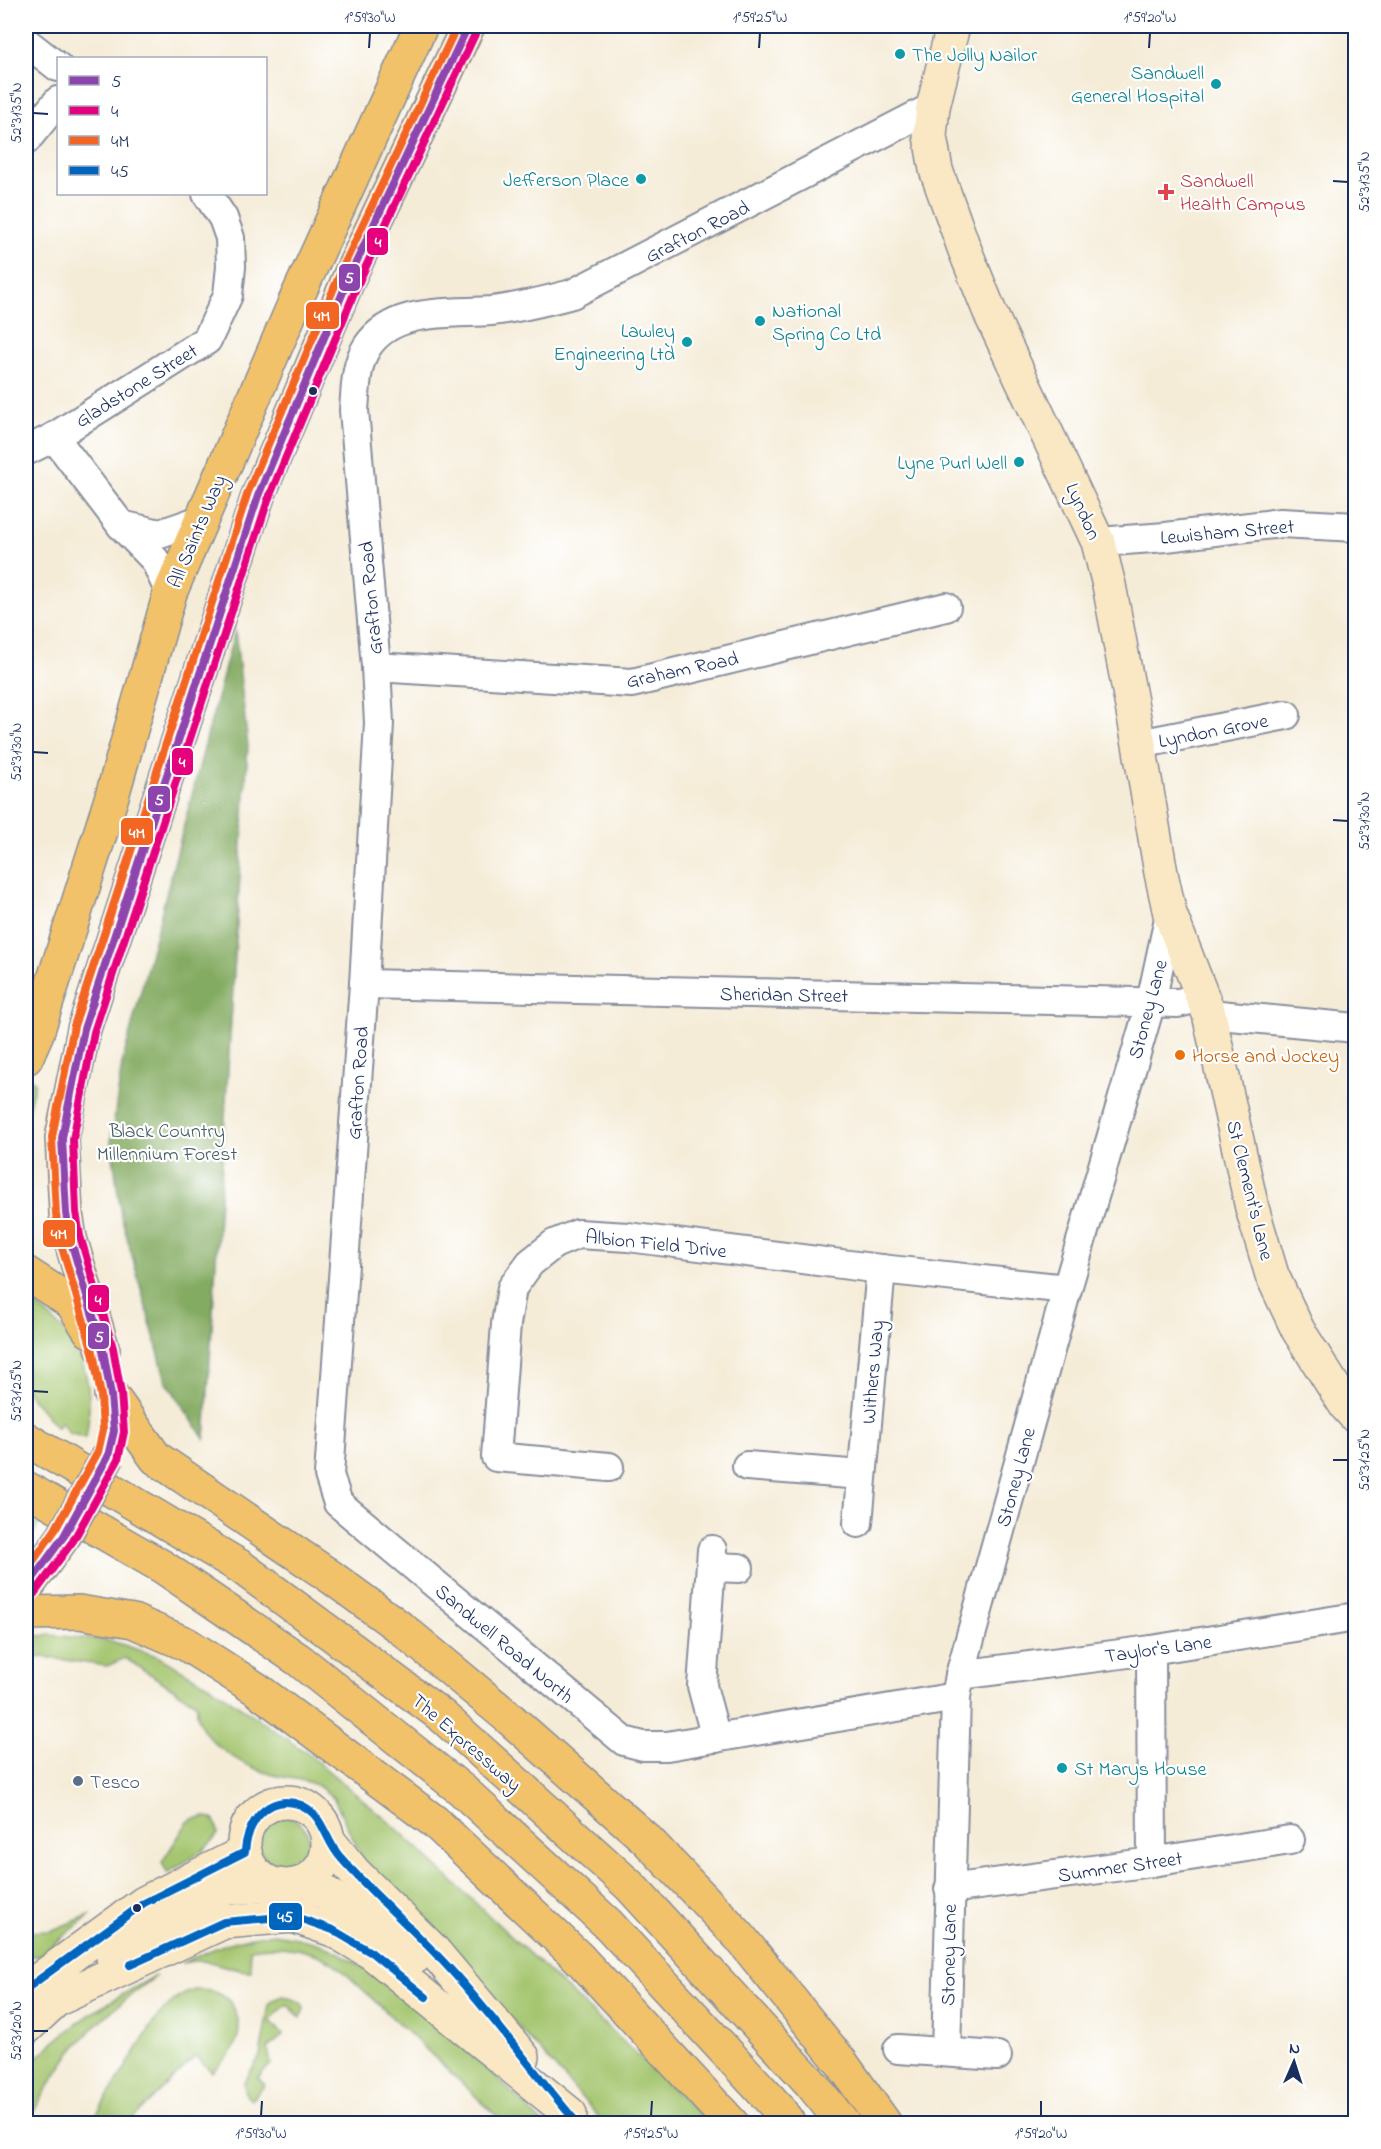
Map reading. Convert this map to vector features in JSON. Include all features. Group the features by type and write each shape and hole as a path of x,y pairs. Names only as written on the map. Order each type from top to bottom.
{"highway":[{"name":"All Saints Way","path":"26,1058 37,1033 112,796 170,593 341,199 422,26"},
{"path":"26,1588 64,1536 108,1456 114,1431 111,1395 103,1350 70,1238 66,1213 62,1138 84,1029 258,496 351,273 468,26"},
{"path":"26,1273 72,1303 103,1350"},
{"path":"111,1395 156,1458 331,1577 402,1629 508,1717 647,1840 739,1936 841,2062 885,2124"},
{"name":"The Expressway","path":"26,1439 241,1567 442,1716 630,1886 809,2081 844,2124"},
{"name":"The Expressway","path":"26,1488 163,1567 298,1660 462,1790 608,1924 778,2108 789,2124"},
{"path":"26,1613 79,1612 133,1621 186,1644 255,1689 435,1822 578,1957 732,2124"}],"street":[{"name":"Lyndon","path":"953,26 933,107 930,136 936,170 991,315 1098,542 1109,585 1170,914 1206,1006"},
{"path":"26,42 57,66"},
{"path":"26,140 57,102"},
{"name":"Grafton Road","path":"329,1475 364,984 378,723 376,667 354,410 358,368 366,347 379,333 410,317 447,312 490,311 532,305 572,294 933,107"},
{"name":"Gladstone Street","path":"26,451 54,437 207,340 228,295 231,267 230,238 223,218 208,195"},
{"path":"54,437 121,525 155,560 170,593"},
{"path":"121,525 160,534 200,520"},
{"name":"Lewisham Street","path":"1098,542 1166,537 1281,523 1356,527"},
{"name":"Graham Road","path":"376,667 632,683 946,607"},
{"name":"Lyndon Grove","path":"1139,744 1286,715"},
{"name":"Stoney Lane","path":"946,2052 949,1889 958,1686 1066,1289 1151,1002 1170,914"},
{"name":"Sheridan Street","path":"364,984 1178,1003 1356,1028"},
{"name":"St Clement's Lane","path":"1206,1006 1252,1208 1272,1275 1298,1330 1346,1406 1356,1417"},
{"name":"Albion Field Drive","path":"609,1467 496,1457 506,1324 512,1288 530,1263 554,1244 578,1234 628,1237 881,1269 1066,1289"},
{"name":"Withers Way","path":"858,1523 881,1269"},
{"path":"747,1466 862,1476"},
{"name":"Sandwell Road North","path":"329,1475 338,1503 624,1741 644,1746 667,1746 716,1738 958,1686"},
{"path":"716,1738 702,1686 721,1562"},
{"name":"Taylor's Lane","path":"958,1686 1151,1650 1356,1617"},
{"path":"1151,1650 1152,1862"},
{"path":"495,2023 395,1940 325,1892 271,1883 256,1873 245,1852 245,1838 251,1821 262,1810 278,1803 296,1803 311,1811 322,1823 328,1840 354,1872 433,1950 495,2023 574,2119"},
{"path":"26,2028 56,2000 142,1935 226,1888 304,1882 316,1874 326,1855 328,1840"},
{"name":"Summer Street","path":"949,1889 1152,1862 1290,1840"},
{"path":"26,1989 144,1903 245,1852"},
{"path":"56,2000 224,1922 293,1916 333,1930 372,1953 574,2119"},
{"path":"898,2049 998,2056"}],"green space":[{"name":"Black Country Millennium Forest","path":"235,629 248,746 205,1440 166,1381 121,1215 111,1141 122,1064"},
{"path":"32,1079 35,1083 26,1116 26,1087"},
{"path":"27,1299 60,1327 72,1342 80,1358 89,1395 86,1438 69,1433 61,1422 57,1428 26,1391"},
{"path":"26,1516 39,1523 26,1547"},
{"path":"50,1635 111,1641 157,1656 210,1686 307,1753 395,1827 709,2123 604,2123 538,2048 364,1862 334,1799 327,1792 312,1783 258,1770 233,1757 221,1749 203,1728 198,1717 197,1704 125,1658 107,1666 43,1657 26,1659 26,1637"},
{"path":"284,1817 293,1819 304,1828 309,1842 307,1851 298,1862 284,1867 275,1865 264,1856 259,1842 261,1833 270,1822"},
{"path":"212,1818 217,1826 218,1834 188,1861 167,1873 162,1862 187,1823 192,1819"},
{"path":"92,1914 38,1956 26,1956 26,1932 50,1931"},
{"path":"274,1934 321,1944 378,1978 455,2040 543,2123 504,2123 341,1969 321,1956 298,1949 274,1947 250,1949 251,1971 211,1962 182,1963 227,1944"},
{"path":"156,1976 110,2013 78,2044 26,2123 26,2069 71,2028"},
{"path":"195,1990 218,1993 225,1997 234,2009 239,2032 230,2054 212,2072 196,2056 128,2123 91,2123 157,2017 174,2000"},
{"path":"283,1996 301,2002 304,2008 301,2018 287,2004 270,2020 283,2035 268,2049 271,2064 258,2078 265,2085 251,2100 246,2095 244,2083 260,2056 269,2005 273,2000"}],"transit line":[{"name":"4M","path":"26,1571 55,1530 98,1452 103,1430 101,1396 93,1352 60,1241 56,1214 52,1137 74,1026 248,492 342,269 457,26"},
{"name":"5","path":"26,1588 64,1536 108,1456 114,1431 111,1395 103,1350 70,1238 66,1213 62,1138 84,1029 258,496 351,273 468,26"},
{"name":"4","path":"34,1594 73,1541 118,1460 124,1432 121,1393 113,1348 80,1236 76,1212 73,1139 94,1032 268,500 361,277 477,30"},
{"name":"45","path":"26,1989 144,1903 245,1852 246,1841 254,1821 261,1813 278,1803 289,1802 301,1805 315,1815 336,1851 467,1988 578,2124"},
{"name":"45","path":"130,1965 224,1922 293,1916 333,1930 372,1953 426,1997"}],"place":[{"name":"The Jolly Nailor","path":"900,54"},
{"name":"Sandwell General Hospital","path":"1216,84"},
{"name":"Jefferson Place","path":"641,179"},
{"name":"Sandwell Health Campus","path":"1166,192"},
{"name":"National Spring Co Ltd","path":"760,321"},
{"name":"Lawley Engineering Ltd","path":"687,342"},
{"name":"Lyne Purl Well","path":"1019,462"},
{"name":"Horse and Jockey","path":"1180,1055"},
{"name":"St Marys House","path":"1062,1768"},
{"name":"Tesco","path":"78,1781"}]}
